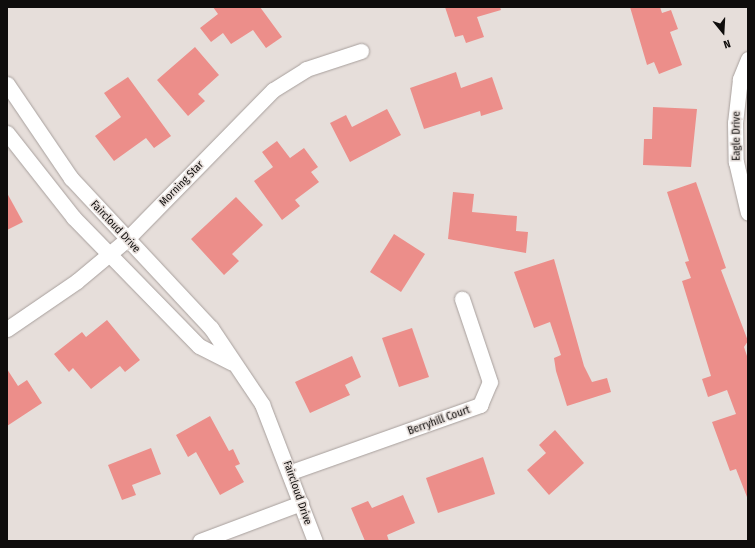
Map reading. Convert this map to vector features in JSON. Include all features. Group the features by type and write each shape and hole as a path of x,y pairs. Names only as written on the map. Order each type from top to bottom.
{"street":[{"name":"Morning Star","path":"7,329 110,254 126,240 273,90 306,69 361,51"},
{"name":"Eagle Drive","path":"748,59 740,79 734,122 736,162 748,213"},
{"name":"Faircloud Drive","path":"7,84 71,178 126,240 211,328 231,362 262,404 291,472 315,541"},
{"name":"Faircloud Drive","path":"7,133 73,217 199,346 231,362"},
{"name":"Berryhill Court","path":"291,472 480,405 490,382 462,299"},
{"path":"200,541 301,503"}],"building":[{"path":"213,7 260,7 282,37 266,48 253,30 231,44 223,33 211,42 200,28 218,14"},
{"path":"445,7 500,7 501,10 477,17 484,37 466,43 463,35 455,37"},
{"path":"630,7 660,7 662,13 671,10 678,29 670,32 682,65 659,74 654,62 647,65"},
{"path":"195,47 219,75 198,94 205,101 188,116 157,80"},
{"path":"456,72 461,88 492,77 503,109 481,116 480,111 424,129 410,88"},
{"path":"128,77 171,136 154,148 146,138 114,161 95,136 121,117 104,93"},
{"path":"653,107 697,109 691,167 643,165 644,139 652,139"},
{"path":"387,109 401,135 350,162 330,123 346,115 352,127"},
{"path":"277,141 290,158 304,148 318,167 311,172 319,182 295,200 300,206 282,220 254,181 273,167 262,152"},
{"path":"696,182 726,268 721,270 748,341 744,347 748,359 747,497 736,469 730,471 712,422 736,414 727,390 708,397 702,379 711,376 682,281 691,278 685,262 689,261 667,192"},
{"path":"453,192 474,194 472,212 517,216 516,231 528,232 526,253 448,239"},
{"path":"7,193 23,222 7,230"},
{"path":"236,197 263,225 232,254 239,261 224,275 191,239"},
{"path":"394,234 425,254 401,292 370,272"},
{"path":"554,259 584,366 592,382 607,378 611,392 567,406 556,371 554,358 561,355 550,322 534,328 514,272"},
{"path":"107,320 140,360 125,372 120,366 91,389 73,368 69,372 54,354 82,332 86,337"},
{"path":"412,328 429,377 399,387 382,338"},
{"path":"352,356 361,377 345,385 350,395 310,413 295,382"},
{"path":"7,369 18,386 27,380 42,403 7,426"},
{"path":"210,416 229,451 233,449 240,464 235,466 244,482 220,495 196,452 188,457 176,435"},
{"path":"555,430 584,463 549,495 527,470 546,453 539,445"},
{"path":"151,448 161,474 132,485 136,495 122,500 108,465"},
{"path":"483,457 495,494 438,513 426,478"},
{"path":"403,495 415,523 387,535 389,541 365,541 351,508 368,501 372,508"}]}
